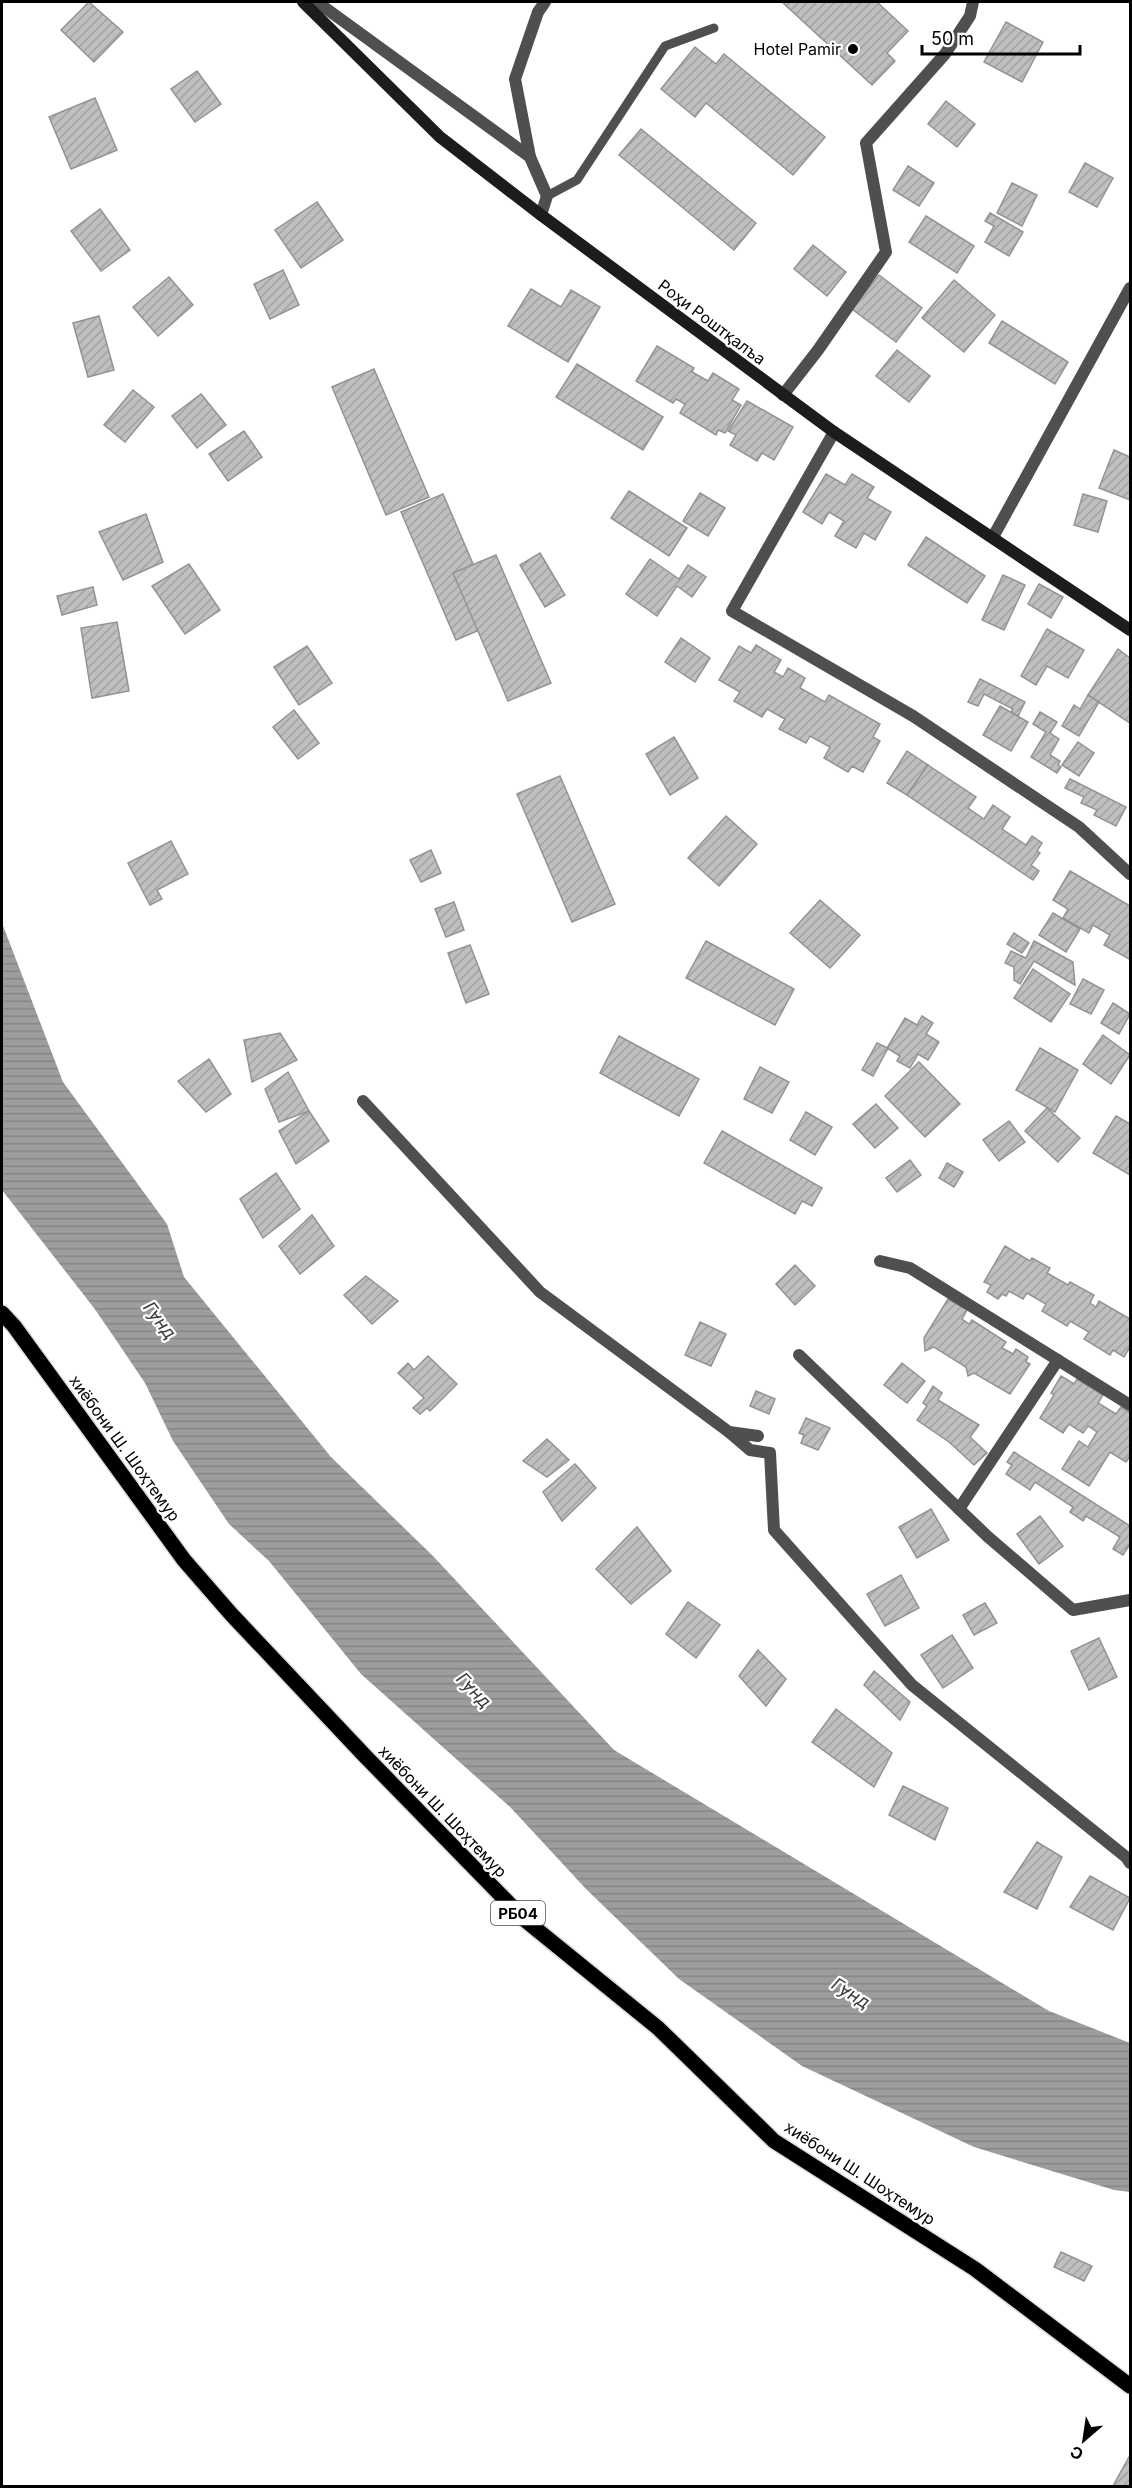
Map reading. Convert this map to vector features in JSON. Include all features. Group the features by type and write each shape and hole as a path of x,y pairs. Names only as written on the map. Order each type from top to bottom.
{"main road":[{"name":"Роҳи Роштқалъа","path":"303,2 440,137 541,215 834,432 1131,630"},
{"name":"хиёбони Ш. Шоҳтемур","path":"2,1313 14,1326 184,1560 231,1614 365,1756 525,1920 658,2028 774,2141 975,2269 1131,2386"}],"street":[{"path":"317,2 531,157"},
{"path":"541,215 548,196 531,157 515,79 538,12 545,2"},
{"path":"783,395 818,350 886,252 866,143 945,54 970,16 973,2"},
{"path":"993,537 1131,288"},
{"path":"834,432 732,611 913,716 1079,827 1131,874"},
{"path":"363,1101 540,1292 750,1450 770,1453 774,1530 912,1685 1131,1863"},
{"path":"880,1261 910,1268 1131,1405"},
{"path":"799,1355 959,1509 1073,1610 1131,1600"},
{"path":"959,1509 1058,1360"},
{"path":"729,1432 758,1436"}],"lane":[{"path":"548,196 577,180 665,46 714,28"}],"water":[{"name":"Ғунд","path":"2,923 63,1082 167,1224 184,1277 331,1457 433,1556 614,1750 1049,2011 1130,2043 1130,2192 1114,2190 974,2147 802,2066 679,1979 586,1889 511,1808 361,1674 269,1561 229,1524 173,1441 145,1383 114,1337 2,1190"}],"building":[{"path":"89,2 123,32 94,62 61,30"},
{"path":"782,2 877,2 908,31 887,53 895,61 872,85"},
{"path":"1006,22 1043,42 1022,82 984,62"},
{"path":"695,47 716,64 724,54 825,137 793,175 706,103 695,117 661,89"},
{"path":"197,71 221,104 195,122 171,89"},
{"path":"95,98 117,150 71,169 49,117"},
{"path":"946,101 975,124 957,147 928,124"},
{"path":"641,129 756,223 734,250 619,155"},
{"path":"1085,163 1113,178 1097,207 1069,192"},
{"path":"908,166 934,183 919,206 893,190"},
{"path":"1012,183 1037,195 1022,226 997,213"},
{"path":"317,202 343,240 301,268 275,230"},
{"path":"100,209 130,250 101,271 71,231"},
{"path":"990,213 1023,232 1009,256 985,242 994,226 985,221"},
{"path":"926,216 974,246 957,273 909,242"},
{"path":"813,245 846,272 827,296 794,269"},
{"path":"283,270 299,305 270,319 254,284"},
{"path":"879,275 922,308 896,342 852,309"},
{"path":"169,277 193,305 158,336 133,307"},
{"path":"954,280 995,315 964,352 922,318"},
{"path":"531,289 561,307 571,290 600,307 568,362 508,326"},
{"path":"99,316 114,370 88,377 73,323"},
{"path":"1002,321 1068,362 1055,384 989,343"},
{"path":"657,346 694,368 692,372 708,381 713,373 739,389 732,400 741,405 725,433 718,430 716,435 680,413 685,404 676,399 673,403 636,381"},
{"path":"897,350 930,376 909,402 876,376"},
{"path":"577,364 663,417 643,450 556,397"},
{"path":"374,369 429,497 386,515 332,387"},
{"path":"133,390 154,407 125,442 104,425"},
{"path":"201,394 226,425 197,448 172,416"},
{"path":"747,401 793,427 774,460 762,453 757,461 730,445 736,435 728,431"},
{"path":"244,431 262,457 228,481 209,454"},
{"path":"1114,450 1130,457 1130,500 1099,488"},
{"path":"826,474 845,485 852,474 874,487 867,498 891,512 875,540 864,533 856,548 835,536 844,521 829,512 822,524 803,512"},
{"path":"629,491 687,528 669,556 611,518"},
{"path":"700,493 725,508 708,536 683,521"},
{"path":"443,494 498,622 456,640 401,512"},
{"path":"1083,494 1107,501 1098,532 1074,525"},
{"path":"146,514 163,562 123,580 99,532"},
{"path":"926,537 985,576 967,603 908,565"},
{"path":"540,553 565,595 545,607 520,565"},
{"path":"496,555 551,683 508,701 453,573"},
{"path":"650,559 679,579 688,565 706,577 692,597 677,586 657,616 626,594"},
{"path":"189,564 220,610 185,634 152,586"},
{"path":"1003,575 1025,585 1004,630 982,620"},
{"path":"1039,584 1063,597 1051,618 1028,604"},
{"path":"93,587 97,605 62,615 57,596"},
{"path":"117,622 129,691 92,698 81,628"},
{"path":"1047,629 1084,650 1068,678 1047,666 1036,685 1021,676"},
{"path":"681,638 710,658 695,682 665,662"},
{"path":"756,645 781,660 774,672 783,677 788,668 805,678 800,688 825,702 829,695 880,724 873,737 880,741 863,772 852,766 848,772 824,758 830,747 810,736 806,743 779,729 785,719 767,709 762,717 734,701 740,692 719,680 739,646 751,653"},
{"path":"307,646 332,683 299,705 274,667"},
{"path":"1118,649 1130,658 1130,723 1088,695"},
{"path":"980,679 1025,702 1018,716 1011,712 1013,709 984,694 978,706 968,702"},
{"path":"1088,695 1099,702 1079,736 1062,726 1074,705 1080,709"},
{"path":"1000,706 1028,722 1011,751 983,735"},
{"path":"294,710 319,743 298,759 273,727"},
{"path":"1040,712 1057,722 1050,733 1059,739 1050,755 1060,761 1058,765 1061,767 1057,773 1031,757 1046,732 1033,724"},
{"path":"674,737 698,778 670,795 646,754"},
{"path":"1078,742 1094,753 1079,776 1062,765"},
{"path":"907,751 928,765 907,795 887,783"},
{"path":"928,765 976,797 968,808 984,819 993,805 1010,817 1002,829 1026,845 1032,836 1042,843 1037,851 1040,853 1031,865 1039,871 1033,880 907,795"},
{"path":"560,776 615,904 572,922 517,794"},
{"path":"1070,779 1126,807 1116,826 1094,815 1097,810 1081,803 1084,797 1065,788"},
{"path":"726,816 757,844 719,886 688,858"},
{"path":"171,841 188,874 157,890 162,899 150,905 128,863"},
{"path":"431,850 441,873 421,882 410,860"},
{"path":"1070,871 1130,906 1129,959 1104,945 1110,935 1093,925 1089,933 1063,918 1068,909 1053,900"},
{"path":"820,900 860,935 830,968 790,933"},
{"path":"454,902 464,930 446,937 435,909"},
{"path":"1053,913 1080,929 1066,952 1039,935"},
{"path":"1014,933 1029,943 1022,953 1007,944"},
{"path":"706,941 794,989 775,1025 686,978"},
{"path":"1034,941 1073,962 1075,985 1034,961 1020,984 1014,980 1014,967 1005,963 1011,951 1026,958"},
{"path":"470,945 489,994 466,1003 448,953"},
{"path":"1033,969 1070,994 1051,1022 1014,998"},
{"path":"1083,979 1104,990 1091,1014 1070,1004"},
{"path":"1113,1003 1130,1014 1119,1034 1101,1023"},
{"path":"922,1016 933,1023 926,1034 939,1042 928,1060 918,1054 910,1068 897,1061 900,1056 887,1048 905,1018 917,1025"},
{"path":"280,1033 297,1060 252,1082 244,1040"},
{"path":"1103,1035 1130,1055 1111,1084 1083,1064"},
{"path":"619,1036 699,1079 679,1116 600,1073"},
{"path":"877,1043 888,1048 873,1076 862,1070"},
{"path":"1040,1048 1078,1070 1055,1112 1016,1090"},
{"path":"209,1059 231,1094 206,1112 178,1081"},
{"path":"919,1062 960,1104 925,1137 885,1096"},
{"path":"760,1067 789,1082 772,1113 744,1099"},
{"path":"288,1072 309,1111 279,1122 265,1089"},
{"path":"876,1104 898,1128 875,1148 853,1124"},
{"path":"1047,1108 1080,1138 1058,1162 1025,1131"},
{"path":"309,1111 329,1141 296,1164 279,1131"},
{"path":"806,1112 832,1127 815,1155 790,1140"},
{"path":"1116,1116 1130,1124 1130,1175 1093,1153"},
{"path":"1009,1121 1025,1142 999,1161 983,1140"},
{"path":"722,1131 822,1188 812,1206 802,1201 795,1214 704,1163"},
{"path":"910,1160 921,1175 897,1192 886,1178"},
{"path":"947,1163 963,1172 954,1187 939,1178"},
{"path":"276,1173 300,1209 263,1238 240,1199"},
{"path":"312,1215 334,1246 300,1274 279,1246"},
{"path":"1005,1246 1030,1261 1032,1258 1050,1268 1047,1273 1068,1285 1070,1282 1094,1295 1090,1303 1096,1307 1099,1301 1130,1319 1130,1347 1124,1357 1113,1350 1110,1355 1084,1339 1089,1332 1070,1321 1067,1326 1042,1311 1046,1304 1027,1293 1023,1299 1009,1291 1006,1296 1002,1294 998,1299 987,1292 991,1285 984,1282"},
{"path":"795,1265 815,1286 795,1305 776,1284"},
{"path":"366,1276 398,1301 372,1324 344,1295"},
{"path":"948,1299 967,1310 962,1319 969,1324 972,1320 1006,1342 1002,1348 1013,1354 1016,1349 1028,1357 1026,1362 1030,1364 1010,1394 974,1373 968,1376 966,1367 934,1347 925,1351 924,1338"},
{"path":"700,1322 726,1334 711,1366 685,1355"},
{"path":"428,1356 457,1384 430,1411 427,1408 420,1414 413,1408 424,1398 398,1373 408,1363 414,1370"},
{"path":"902,1363 925,1381 907,1403 884,1385"},
{"path":"1061,1376 1074,1384 1077,1379 1103,1395 1098,1403 1116,1414 1121,1407 1130,1413 1130,1456 1126,1462 1110,1452 1089,1486 1062,1469 1079,1441 1088,1447 1097,1432 1088,1426 1083,1433 1069,1424 1063,1433 1040,1418 1054,1395 1051,1393"},
{"path":"933,1386 942,1393 938,1400 979,1425 970,1437 987,1453 974,1465 949,1442 917,1420 927,1406 923,1403"},
{"path":"756,1391 775,1399 769,1414 750,1406"},
{"path":"806,1418 830,1428 818,1450 801,1443 804,1435 799,1433"},
{"path":"547,1439 569,1460 547,1477 523,1461"},
{"path":"1014,1452 1130,1526 1130,1544 1123,1555 1113,1549 1120,1537 1086,1516 1083,1521 1070,1512 1073,1507 1035,1482 1030,1490 1006,1474 1012,1465 1007,1462"},
{"path":"575,1464 596,1488 562,1521 543,1492"},
{"path":"931,1509 949,1540 917,1558 899,1527"},
{"path":"1040,1516 1063,1546 1039,1564 1017,1534"},
{"path":"637,1527 671,1571 631,1604 596,1569"},
{"path":"901,1575 919,1608 885,1626 867,1594"},
{"path":"688,1602 720,1625 696,1658 666,1634"},
{"path":"985,1603 997,1623 974,1635 963,1615"},
{"path":"952,1635 973,1668 943,1688 921,1655"},
{"path":"1099,1638 1117,1677 1089,1690 1071,1651"},
{"path":"758,1650 786,1679 766,1706 739,1676"},
{"path":"874,1671 910,1702 900,1720 864,1685"},
{"path":"836,1709 892,1753 874,1787 812,1742"},
{"path":"903,1786 948,1808 935,1840 889,1815"},
{"path":"1037,1842 1062,1857 1037,1909 1004,1892"},
{"path":"1090,1876 1130,1898 1113,1930 1070,1907"},
{"path":"1061,2252 1092,2266 1084,2281 1054,2267"},
{"path":"1130,2455 1130,2486 1113,2486"}],"place":[{"name":"Hotel Pamir","path":"853,49"}]}
